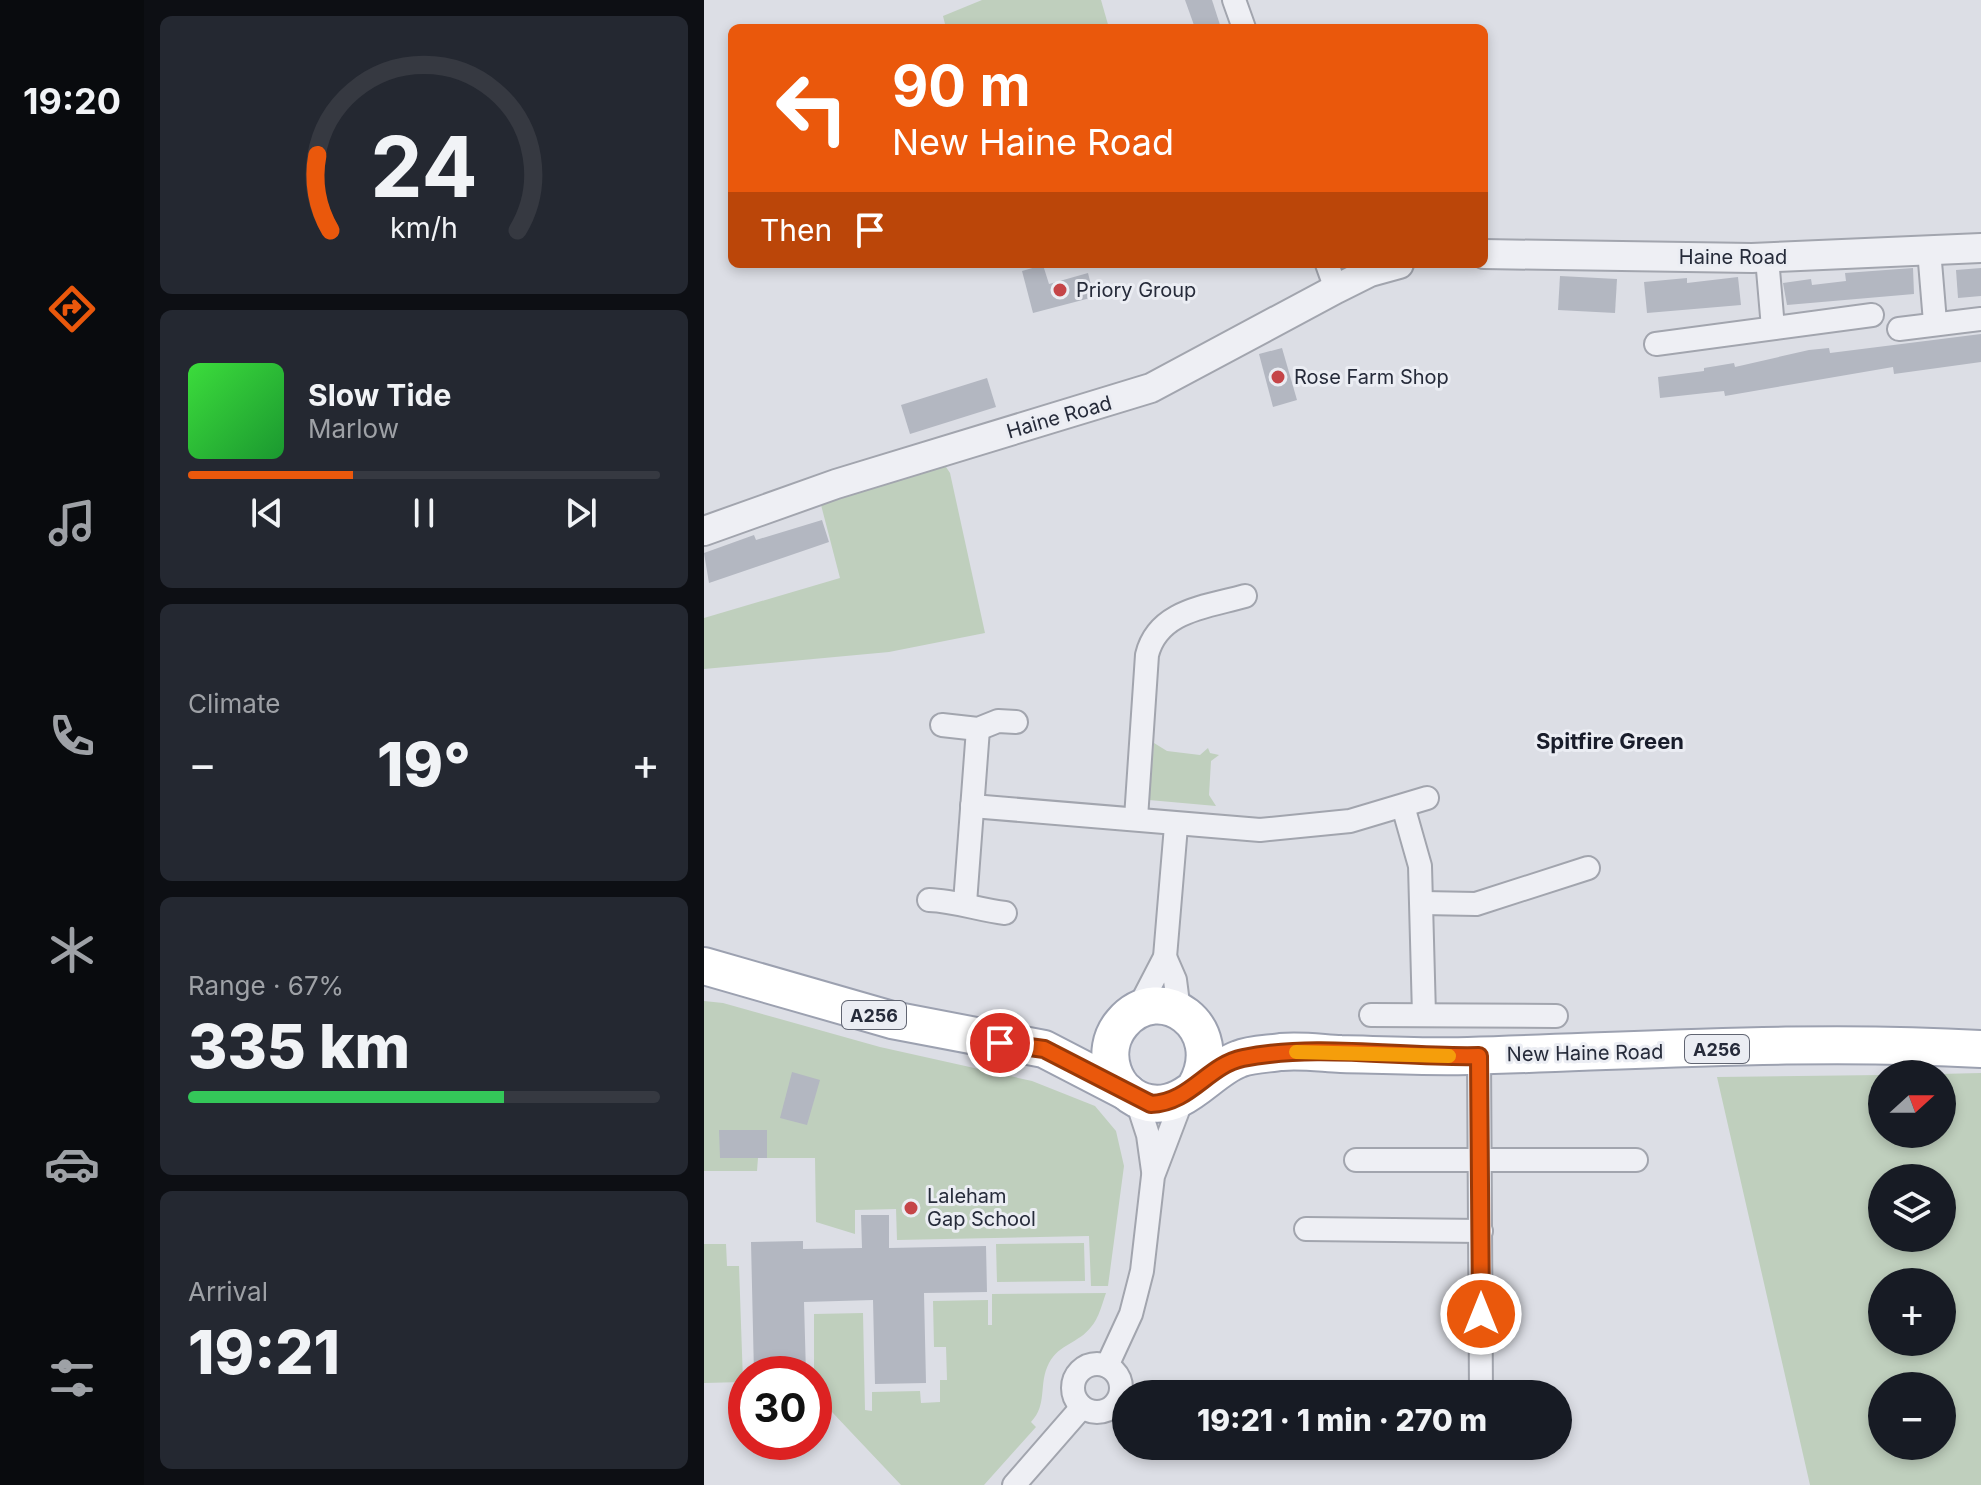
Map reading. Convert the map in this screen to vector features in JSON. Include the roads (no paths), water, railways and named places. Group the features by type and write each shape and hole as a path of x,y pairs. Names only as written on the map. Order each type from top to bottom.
{"main road":[{"name":"New Haine Road","path":"705,967 892,1020 1044,1049 1151,1104 1168,1103 1190,1092 1239,1059 1284,1052 1479,1056 1860,1046 1981,1049"},
{"name":"New Haine Road","path":"1044,1049 1081,1042 1129,1018 1166,1007 1188,1018 1284,1052"},
{"path":"1129,1018 1109,1053 1117,1081 1131,1095"},
{"path":"1188,1018 1204,1039 1207,1055 1190,1092"}],"street":[{"path":"1234,0 1243,24"},
{"name":"Haine Road","path":"1488,254 1767,258 1981,248"},
{"path":"1929,250 1935,322"},
{"path":"1767,258 1773,328"},
{"name":"Haine Road","path":"704,531 836,484 1151,388 1332,276 1384,268"},
{"path":"1656,344 1872,315"},
{"path":"1899,329 1935,322 1981,319"},
{"path":"1136,818 1147,655 1154,637 1175,616 1245,596"},
{"path":"942,725 978,729 998,721 1016,722"},
{"path":"965,903 978,729"},
{"path":"972,806 1136,818 1176,826 1291,830 1350,821 1427,798"},
{"path":"1403,806 1420,866 1424,1015"},
{"path":"1129,1018 1165,957 1176,826"},
{"path":"1423,903 1476,904 1588,868"},
{"path":"929,900 965,903 980,910 1005,913"},
{"path":"1165,957 1188,1018"},
{"path":"1371,1015 1556,1016"},
{"path":"1479,1056 1481,1380"},
{"path":"1153,1176 1190,1092"},
{"path":"1107,1366 1131,1314 1142,1271 1153,1176 1148,1135 1131,1095"},
{"path":"1356,1160 1636,1160"},
{"path":"1306,1229 1481,1231"},
{"path":"1092,1364 1107,1366 1121,1385 1117,1401 1097,1412 1082,1407 1074,1394 1079,1372 1092,1364"},
{"path":"1014,1485 1082,1407"}],"place":[{"name":"Priory Group","path":"1060,290"},
{"name":"Rose Farm Shop","path":"1278,377"},
{"name":"Laleham Gap School","path":"911,1208"}],"district":[{"name":"Spitfire Green","path":"1610,741"}]}
